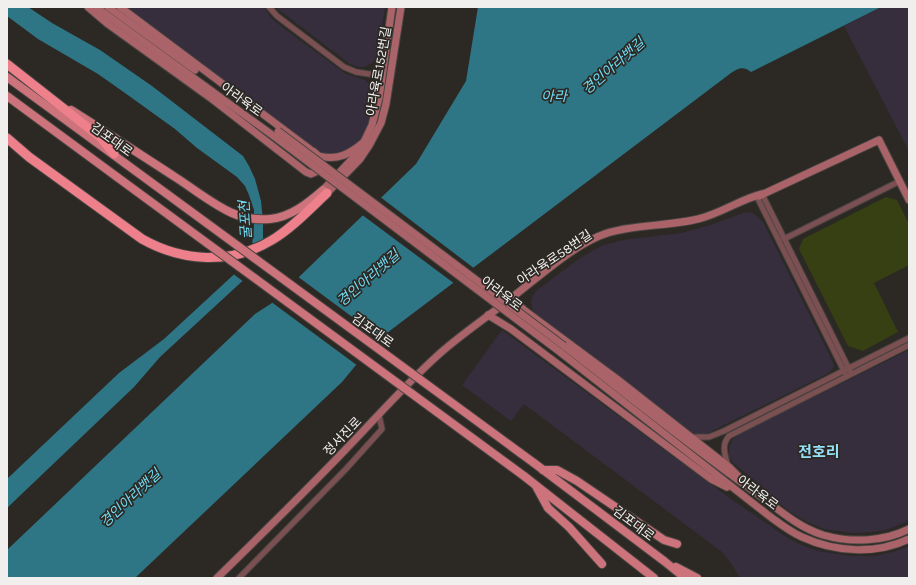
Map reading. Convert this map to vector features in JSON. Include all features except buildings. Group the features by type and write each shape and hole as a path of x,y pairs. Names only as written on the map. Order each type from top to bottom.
{"highway":[{"path":"7,64 80,120 100,137 114,154"},
{"path":"7,138 29,157 124,227 152,245 174,254 196,258 223,258 249,252 272,241 291,226 325,191"}],"main road":[{"path":"7,68 224,209 238,215 271,219 295,211 325,191"},
{"name":"김포대로","path":"7,77 534,463 664,561 684,578"},
{"path":"7,96 535,484 654,578"},
{"path":"542,470 557,470 577,481 664,540 677,544"},
{"path":"535,484 548,508 569,527 602,564"},
{"path":"664,561 697,578"}],"street":[{"path":"88,7 108,24 212,99 306,172 311,174 317,171 321,164 319,157 314,152"},
{"name":"아라육로","path":"96,7 276,134"},
{"name":"아라육로","path":"108,7 562,349 797,523 818,533 853,540 891,536 909,529"},
{"path":"120,7 251,107 319,156 324,158 349,154 364,142"},
{"path":"269,7 277,16 344,67 356,72 382,76"},
{"name":"아라육로152번길","path":"325,191 348,165 364,142 375,114 392,7"},
{"name":"아라육로152번길","path":"325,191 360,159 381,123 386,104 401,7"},
{"name":"아라육로58번길","path":"488,315 562,259 597,237 615,231 697,219 722,211 758,196 878,140 909,200"},
{"path":"784,239 900,182"},
{"path":"758,196 784,239 848,372"},
{"path":"758,196 848,372"},
{"path":"511,299 729,466 754,491"},
{"path":"511,329 512,321 524,310"},
{"path":"488,315 511,329 711,479 746,498"},
{"name":"정서진로","path":"217,578 298,498 438,355 488,315"},
{"path":"729,466 724,449 725,442 729,436 909,338"},
{"path":"690,437 703,438 715,435 909,345"},
{"name":"아라육로","path":"562,349 746,498 789,530 808,540 846,549 867,550 886,547 909,539"},
{"path":"239,578 346,469 382,429 379,415"}],"shaded area":[{"path":"128,7 264,7 271,18 335,66 346,74 365,80 372,86 374,94 373,106 362,138 356,145 343,154 324,154 319,152 133,13"},
{"path":"275,7 385,7 377,57 372,63 364,67 350,64"},
{"path":"881,7 909,7 909,151 844,26"},
{"path":"746,212 753,213 763,222 834,366 827,374 708,433 699,435 691,432 533,311 531,303 532,297 536,291 580,258 601,246 623,240 681,233 710,225"},
{"path":"502,330 731,499 785,536 797,543 818,551 851,556 876,556 909,546 909,578 740,578 729,560 722,552 524,404 511,421 462,385"},
{"path":"909,350 909,521 886,530 872,532 852,533 824,529 807,522 789,511 770,496 763,487 733,463 729,456 729,447 733,439 741,433"}],"green space":[{"path":"886,197 897,200 909,224 909,265 874,283 898,332 863,351 848,346 799,249 803,239"}],"water":[{"path":"7,7 28,7 52,23 100,50 152,86 243,156 255,179 261,201 263,242 250,274 160,357 134,387 7,508 7,479 119,373 164,339 243,266 252,247 254,210 245,186 237,177 197,148 175,129 98,74 38,39 7,16"},
{"name":"아라","path":"478,7 881,7 751,72 741,68 731,73 375,342 342,382 135,578 7,578 7,550 255,314 272,303 416,164 466,81"}],"pier":[{"path":"379,196 475,269 455,284 361,214"},
{"path":"251,242 263,251 263,253 261,261 244,282 232,273 247,256"},
{"path":"297,276 382,339 358,366 270,301"}],"district":[{"name":"전호리","path":"819,452"}],"water label":[{"name":"경인아라뱃길","path":"613,66"},
{"name":"굴포천","path":"245,220"},
{"name":"경인아라뱃길","path":"368,278"},
{"name":"경인아라뱃길","path":"130,498"}]}
